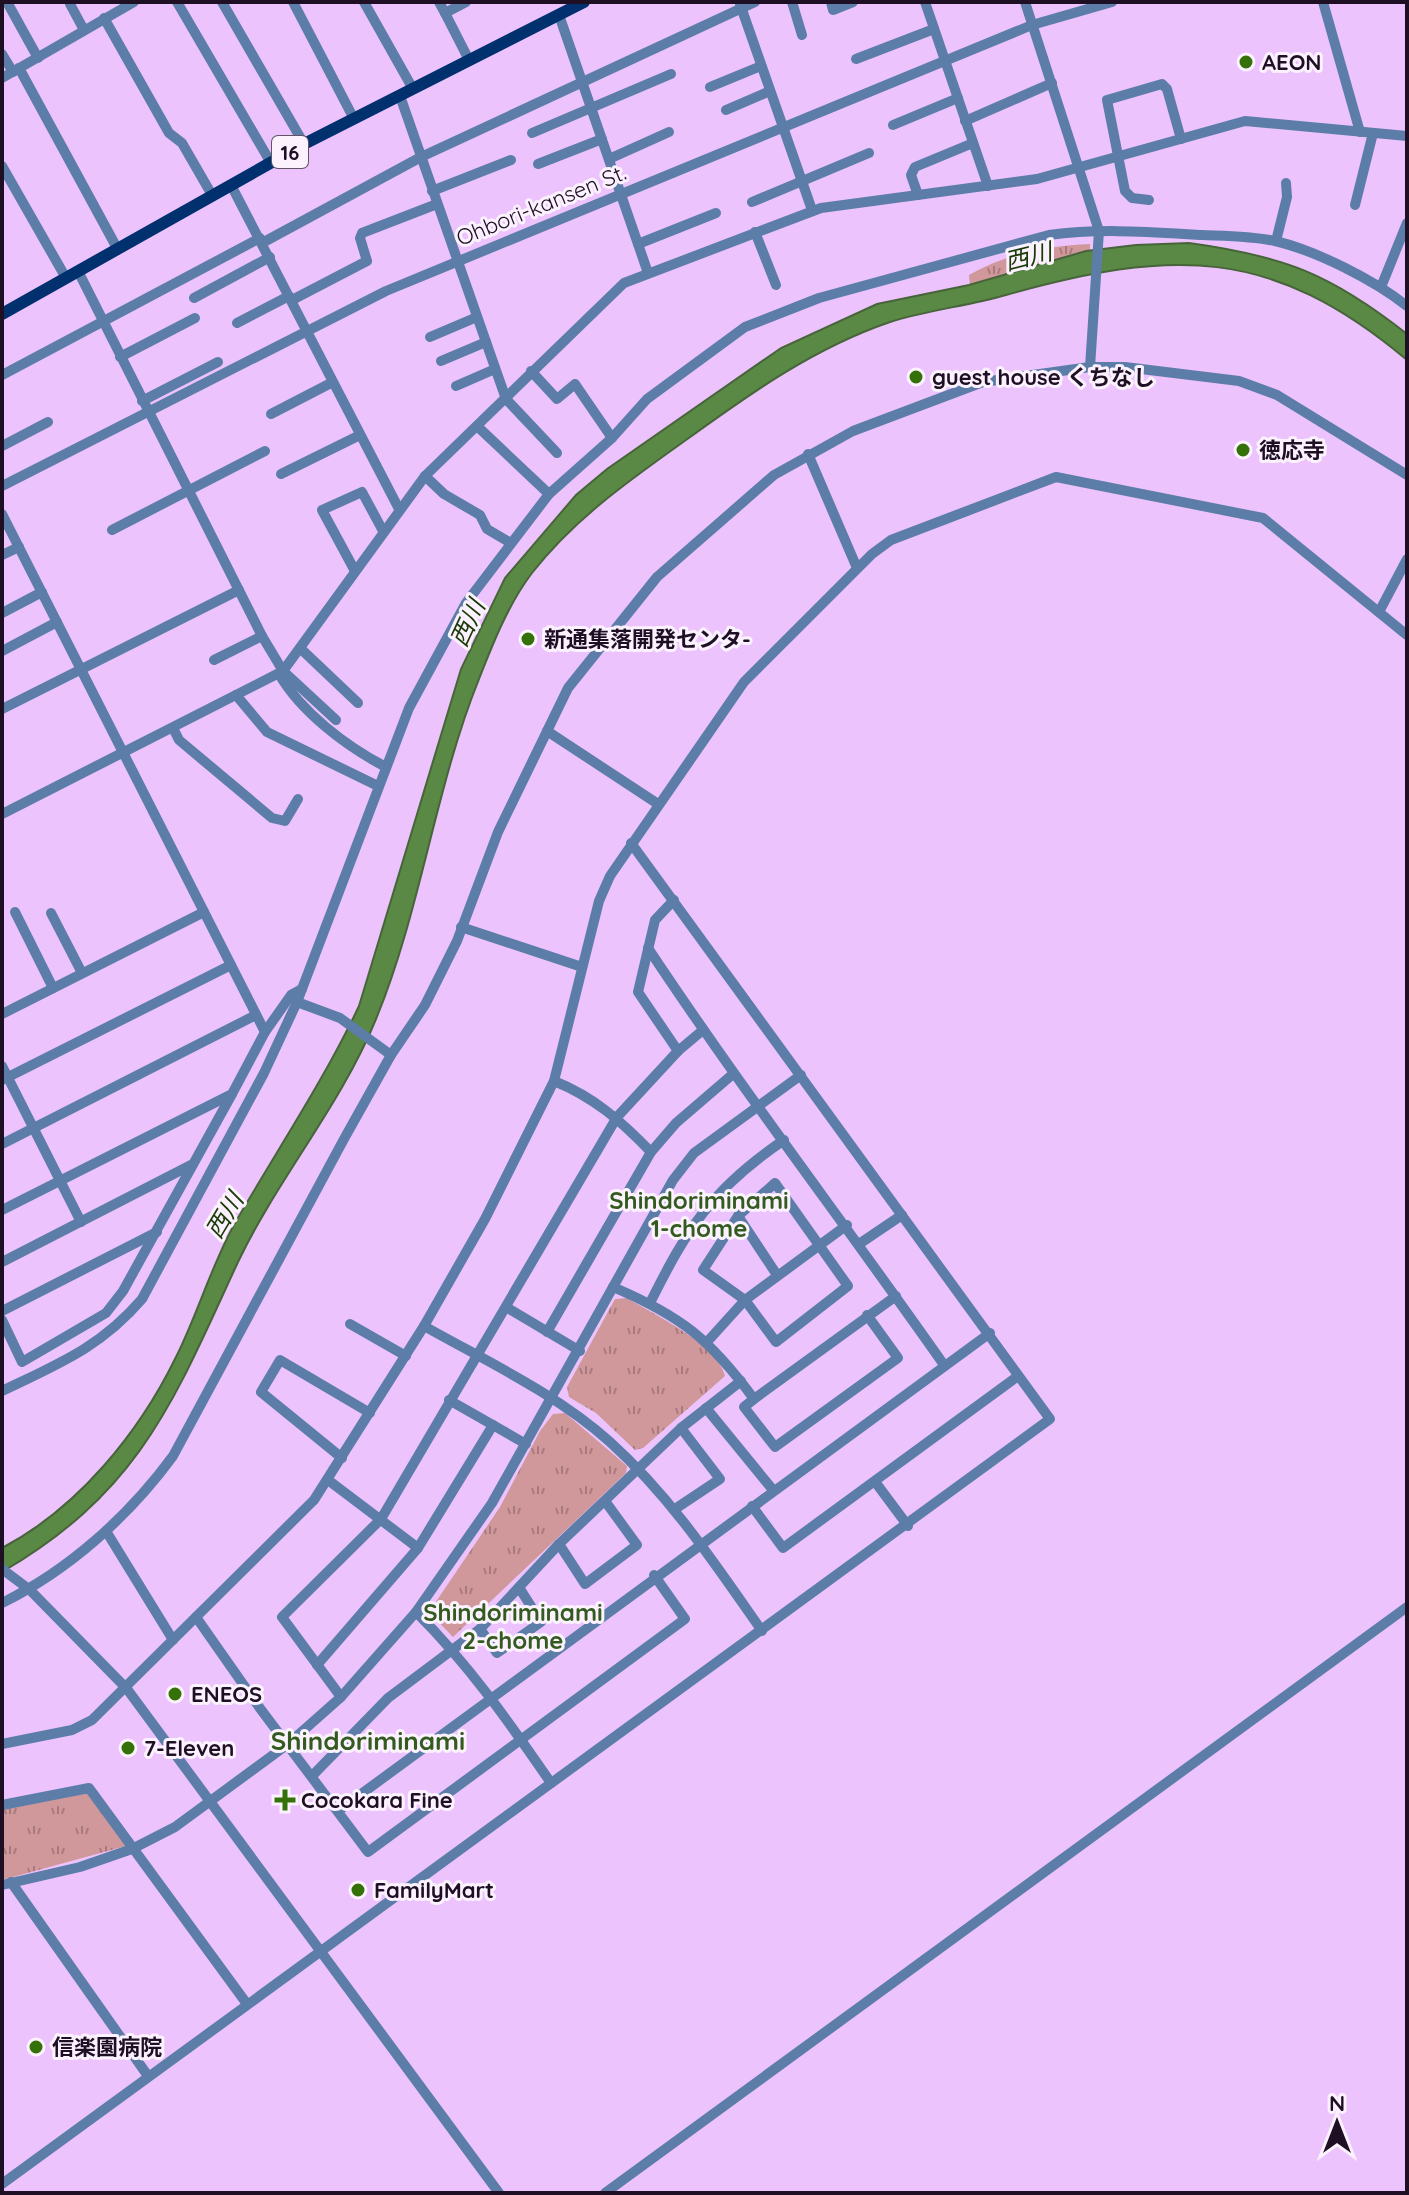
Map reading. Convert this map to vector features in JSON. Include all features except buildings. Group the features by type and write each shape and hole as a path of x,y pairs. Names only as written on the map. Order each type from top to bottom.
{"main road":[{"name":"16","path":"2,314 304,144 563,9 584,2"}],"street":[{"path":"7,2 38,58"},
{"path":"177,2 271,163"},
{"path":"222,2 304,144"},
{"path":"293,2 354,119"},
{"path":"364,2 413,89"},
{"path":"439,2 469,60"},
{"path":"445,13 466,2"},
{"path":"2,375 421,157 740,5 755,2"},
{"path":"792,2 802,35"},
{"path":"831,2 833,10 853,2"},
{"path":"925,2 988,186"},
{"path":"1025,2 1099,231 1090,367"},
{"name":"Ohbori-kansen St.","path":"2,486 144,406 458,261 1032,25 1112,2"},
{"path":"1323,2 1360,132"},
{"path":"2,78 128,3"},
{"path":"70,4 84,30"},
{"path":"740,5 812,210"},
{"path":"563,9 581,83 648,273"},
{"path":"104,18 169,133 182,143 212,195"},
{"path":"856,59 934,29"},
{"path":"2,54 16,70 117,248"},
{"path":"710,87 761,66"},
{"path":"532,133 671,74"},
{"path":"965,121 1052,83"},
{"path":"1149,200 1127,195 1107,100 1155,83 1167,89 1181,139"},
{"path":"726,110 770,91"},
{"path":"400,96 506,399 557,453"},
{"path":"893,125 958,98"},
{"path":"2,814 281,672 425,476 624,283 812,210 1037,179 1245,121 1407,136"},
{"path":"609,159 669,132"},
{"path":"1355,205 1373,133"},
{"path":"538,164 602,139"},
{"path":"918,195 911,175 915,167 973,143"},
{"path":"752,202 869,153"},
{"path":"432,191 511,160"},
{"path":"4,173 66,278"},
{"path":"1276,241 1287,197 1286,183"},
{"path":"231,185 358,436 399,509"},
{"path":"237,323 367,261 360,238 362,233 437,204"},
{"path":"638,244 716,213"},
{"path":"1381,287 1407,223"},
{"path":"2,1391 90,1349 119,1326 142,1299 264,1073 297,1002 353,862 384,766 438,651 466,603 509,542 549,494 612,438 647,399 745,327 819,298 1049,235 1099,231 1276,241 1381,287 1404,304 1407,290"},
{"path":"755,232 776,285"},
{"path":"194,298 270,257"},
{"path":"78,271 281,672 329,728 384,766"},
{"path":"430,337 477,317"},
{"path":"120,357 195,318"},
{"path":"441,361 486,342"},
{"path":"144,406 218,362"},
{"path":"2,1603 30,1590 106,1531 150,1487 180,1444 391,1055 425,1005 461,927 498,832 568,688 657,577 774,475 853,431 983,382 1090,367 1125,367 1239,381 1277,395 1407,475"},
{"path":"456,386 495,369"},
{"path":"531,371 557,399 575,384 612,438"},
{"path":"271,414 331,383"},
{"path":"2,446 48,422"},
{"path":"477,426 549,494"},
{"path":"281,474 358,436"},
{"path":"112,530 265,451"},
{"path":"808,454 857,568"},
{"path":"425,476 444,494 480,515 487,529 509,542"},
{"path":"2,1744 72,1730 92,1720 290,1526 328,1480 406,1356 485,1219 554,1081 599,901 631,843 744,682 857,568 891,540 1056,477 1263,518 1407,635"},
{"path":"355,571 322,510 362,492 383,531"},
{"path":"2,514 265,1032"},
{"path":"2,555 19,547"},
{"path":"1379,612 1407,559"},
{"path":"2,709 82,672 239,590"},
{"path":"2,613 42,592"},
{"path":"2,651 57,622"},
{"path":"214,660 262,636"},
{"path":"300,648 358,703"},
{"path":"281,672 336,720"},
{"path":"236,695 267,732 378,786"},
{"path":"173,728 179,740 272,818 285,821 298,799"},
{"path":"547,731 658,804"},
{"path":"2,2184 908,1526 1050,1419 631,843"},
{"path":"674,900 655,920 638,992 678,1051"},
{"path":"15,912 53,988"},
{"path":"2,1013 204,912"},
{"path":"51,913 82,973"},
{"path":"461,927 582,967"},
{"path":"648,948 733,1074 847,1225 944,1365"},
{"path":"5,1079 231,965"},
{"path":"2,1320 7,1344 22,1362 106,1313 123,1291 157,1232 265,1032 291,995 302,989"},
{"path":"297,1002 340,1018 373,1046 391,1055"},
{"path":"2,1144 256,1015"},
{"path":"341,1697 282,1617 381,1519 617,1117 678,1051 703,1030"},
{"path":"2,1066 5,1079 34,1128 81,1222"},
{"path":"547,1332 651,1152 676,1123 733,1074"},
{"path":"148,2076 6,1884 80,1867 132,1849 175,1827 288,1744 341,1697 416,1612 492,1503 580,1351 673,1180 694,1153 801,1075"},
{"path":"554,1081 583,1093 617,1117 651,1152"},
{"path":"2,1210 232,1094"},
{"path":"650,1303 679,1244 705,1205 742,1169 784,1140"},
{"path":"2,1262 193,1164"},
{"path":"775,1183 848,1286 776,1342 745,1300 703,1270 738,1216 775,1183"},
{"path":"859,1244 902,1215"},
{"path":"738,1216 777,1275"},
{"path":"707,1342 745,1300 847,1225"},
{"path":"2,1311 157,1232"},
{"path":"613,1287 681,1320 707,1342 754,1399"},
{"path":"867,1315 898,1358 775,1447 744,1407 867,1315 896,1296"},
{"path":"506,1307 580,1351"},
{"path":"350,1324 406,1356"},
{"path":"424,1326 590,1425 639,1469 701,1543 762,1631"},
{"path":"338,1811 654,1575 990,1333"},
{"path":"342,1458 261,1392 280,1360 370,1413"},
{"path":"752,1506 783,1548 876,1483 1018,1376"},
{"path":"313,1775 388,1698 480,1629 559,1544 681,1428 741,1381"},
{"path":"449,1400 526,1444"},
{"path":"706,1408 773,1490"},
{"path":"317,1665 418,1548 493,1425"},
{"path":"675,1509 720,1479 681,1428"},
{"path":"328,1480 418,1548"},
{"path":"876,1483 908,1526"},
{"path":"559,1544 585,1584 637,1545 605,1501"},
{"path":"106,1531 173,1640"},
{"path":"2,1569 30,1590 127,1689 499,2193"},
{"path":"196,1617 368,1852 685,1619 654,1575"},
{"path":"480,1629 497,1653 541,1622 520,1589"},
{"path":"605,2193 1407,1607"},
{"path":"416,1612 452,1648 492,1697 551,1783"},
{"path":"2,1805 89,1788 247,2004"}],"green space":[{"path":"1090,244 1090,255 970,287 969,275 998,261 1043,249"},
{"path":"627,1298 698,1342 720,1364 725,1376 643,1448 635,1450 596,1413 569,1397 567,1387 615,1299"},
{"path":"565,1413 627,1466 626,1473 453,1637 429,1612 500,1507 540,1431 553,1414"},
{"path":"87,1791 126,1846 2,1880 2,1809"}],"shaded area":[{"path":"1189,243 1252,254 1330,282 1407,334 1407,360 1357,322 1310,295 1263,277 1217,267 1169,265 1065,280 890,322 809,358 735,405 644,470 585,517 549,553 516,597 479,679 451,763 392,978 362,1051 254,1231 194,1357 148,1438 121,1475 89,1509 49,1541 2,1572 2,1548 56,1512 81,1490 125,1440 161,1385 184,1340 226,1239 315,1089 359,1006 461,669 505,578 576,495 607,469 781,348 877,304 969,285 1086,251"}],"place":[{"name":"AEON","path":"1246,62"},
{"name":"guest house くちなし","path":"916,377"},
{"name":"徳応寺","path":"1243,450"},
{"name":"新通集落開発センタ-","path":"528,639"},
{"name":"ENEOS","path":"175,1694"},
{"name":"7-Eleven","path":"128,1748"},
{"name":"Cocokara Fine","path":"285,1800"},
{"name":"FamilyMart","path":"358,1890"},
{"name":"信楽園病院","path":"36,2047"}],"district":[{"name":"Shindoriminami 1-chome","path":"699,1214"},
{"name":"Shindoriminami 2-chome","path":"513,1626"},
{"name":"Shindoriminami","path":"368,1740"}],"water label":[{"name":"西川","path":"1028,256"},
{"name":"西川","path":"467,623"},
{"name":"西川","path":"224,1215"}]}
